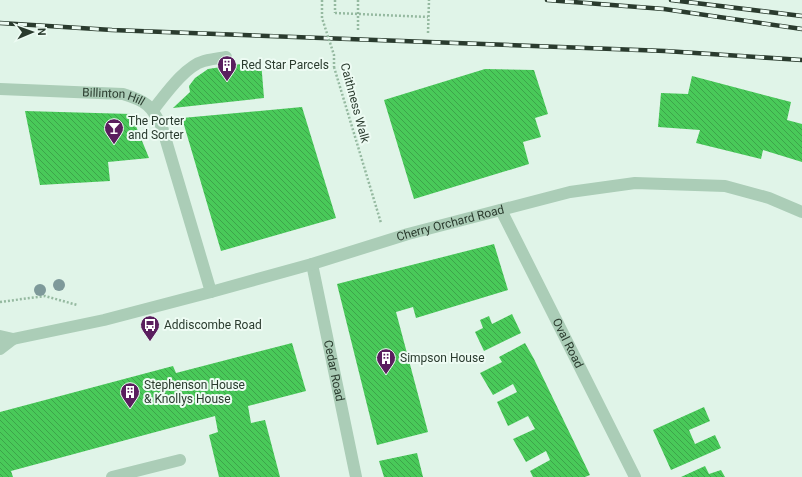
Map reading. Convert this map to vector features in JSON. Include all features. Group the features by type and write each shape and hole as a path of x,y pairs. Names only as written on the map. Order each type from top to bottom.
{"street":[{"path":"153,110 186,72 202,61 226,57"},
{"name":"Billinton Hill","path":"0,89 123,94 140,100 153,110 162,127 211,292"},
{"name":"Cherry Orchard Road","path":"0,336 13,339 104,320 312,264 408,234 570,192 635,183 725,186 769,198 802,212"},
{"name":"Oval Road","path":"501,210 635,477"},
{"name":"Cedar Road","path":"312,264 356,477"},
{"name":"Cherry Orchard Road","path":"0,349 13,339"},
{"path":"112,477 180,460"}],"path":[{"name":"Caithness Walk","path":"322,0 322,18 334,55 334,67 376,210"},
{"path":"335,0 335,13"},
{"path":"358,0 358,30"},
{"path":"428,33 429,0"},
{"path":"335,13 358,14"},
{"path":"335,13 428,17"},
{"path":"0,302 45,296 78,306 104,320"}],"building":[{"name":"Red Star Parcels","path":"261,61 264,98 173,108 190,92 189,86 195,78 208,69"},
{"path":"485,69 534,70 548,114 535,118 541,137 523,142 529,164 414,199 384,100"},
{"path":"692,76 791,102 787,120 802,124 802,162 763,150 761,159 696,143 700,130 658,127 661,93 688,94"},
{"path":"302,107 336,218 221,251 182,118"},
{"path":"25,111 131,114 149,158 108,162 110,181 40,185"},
{"name":"Simpson House","path":"494,244 508,290 416,318 413,307 396,312 428,432 377,445 337,284"},
{"path":"512,314 521,333 484,351 475,332 483,328 480,320 489,316 492,324"},
{"name":"Stephenson House & Knollys House","path":"292,343 306,391 248,406 251,423 265,420 280,477 219,477 209,435 218,432 215,416 11,471 13,477 0,477 0,412 173,366 176,373"},
{"path":"525,343 590,475 585,477 533,477 530,471 550,460 546,451 526,462 513,439 535,429 528,416 508,426 497,402 517,392 513,384 493,395 480,373 502,362 499,357"},
{"path":"704,407 710,421 689,430 695,444 715,435 721,448 671,470 653,430"},
{"path":"417,453 423,477 384,477 379,461"},
{"path":"705,466 709,474 721,470 725,477 681,477"}],"railway":[{"path":"547,0 664,9 802,29"},
{"path":"671,0 802,16"},
{"path":"0,23 112,30 665,51 802,60"}],"place":[{"name":"Red Star Parcels","path":"227,82"},
{"name":"The Porter and Sorter","path":"114,145"},
{"name":"Addiscombe Road","path":"150,342"},
{"name":"Simpson House","path":"386,375"},
{"name":"Stephenson House & Knollys House","path":"130,409"}]}
